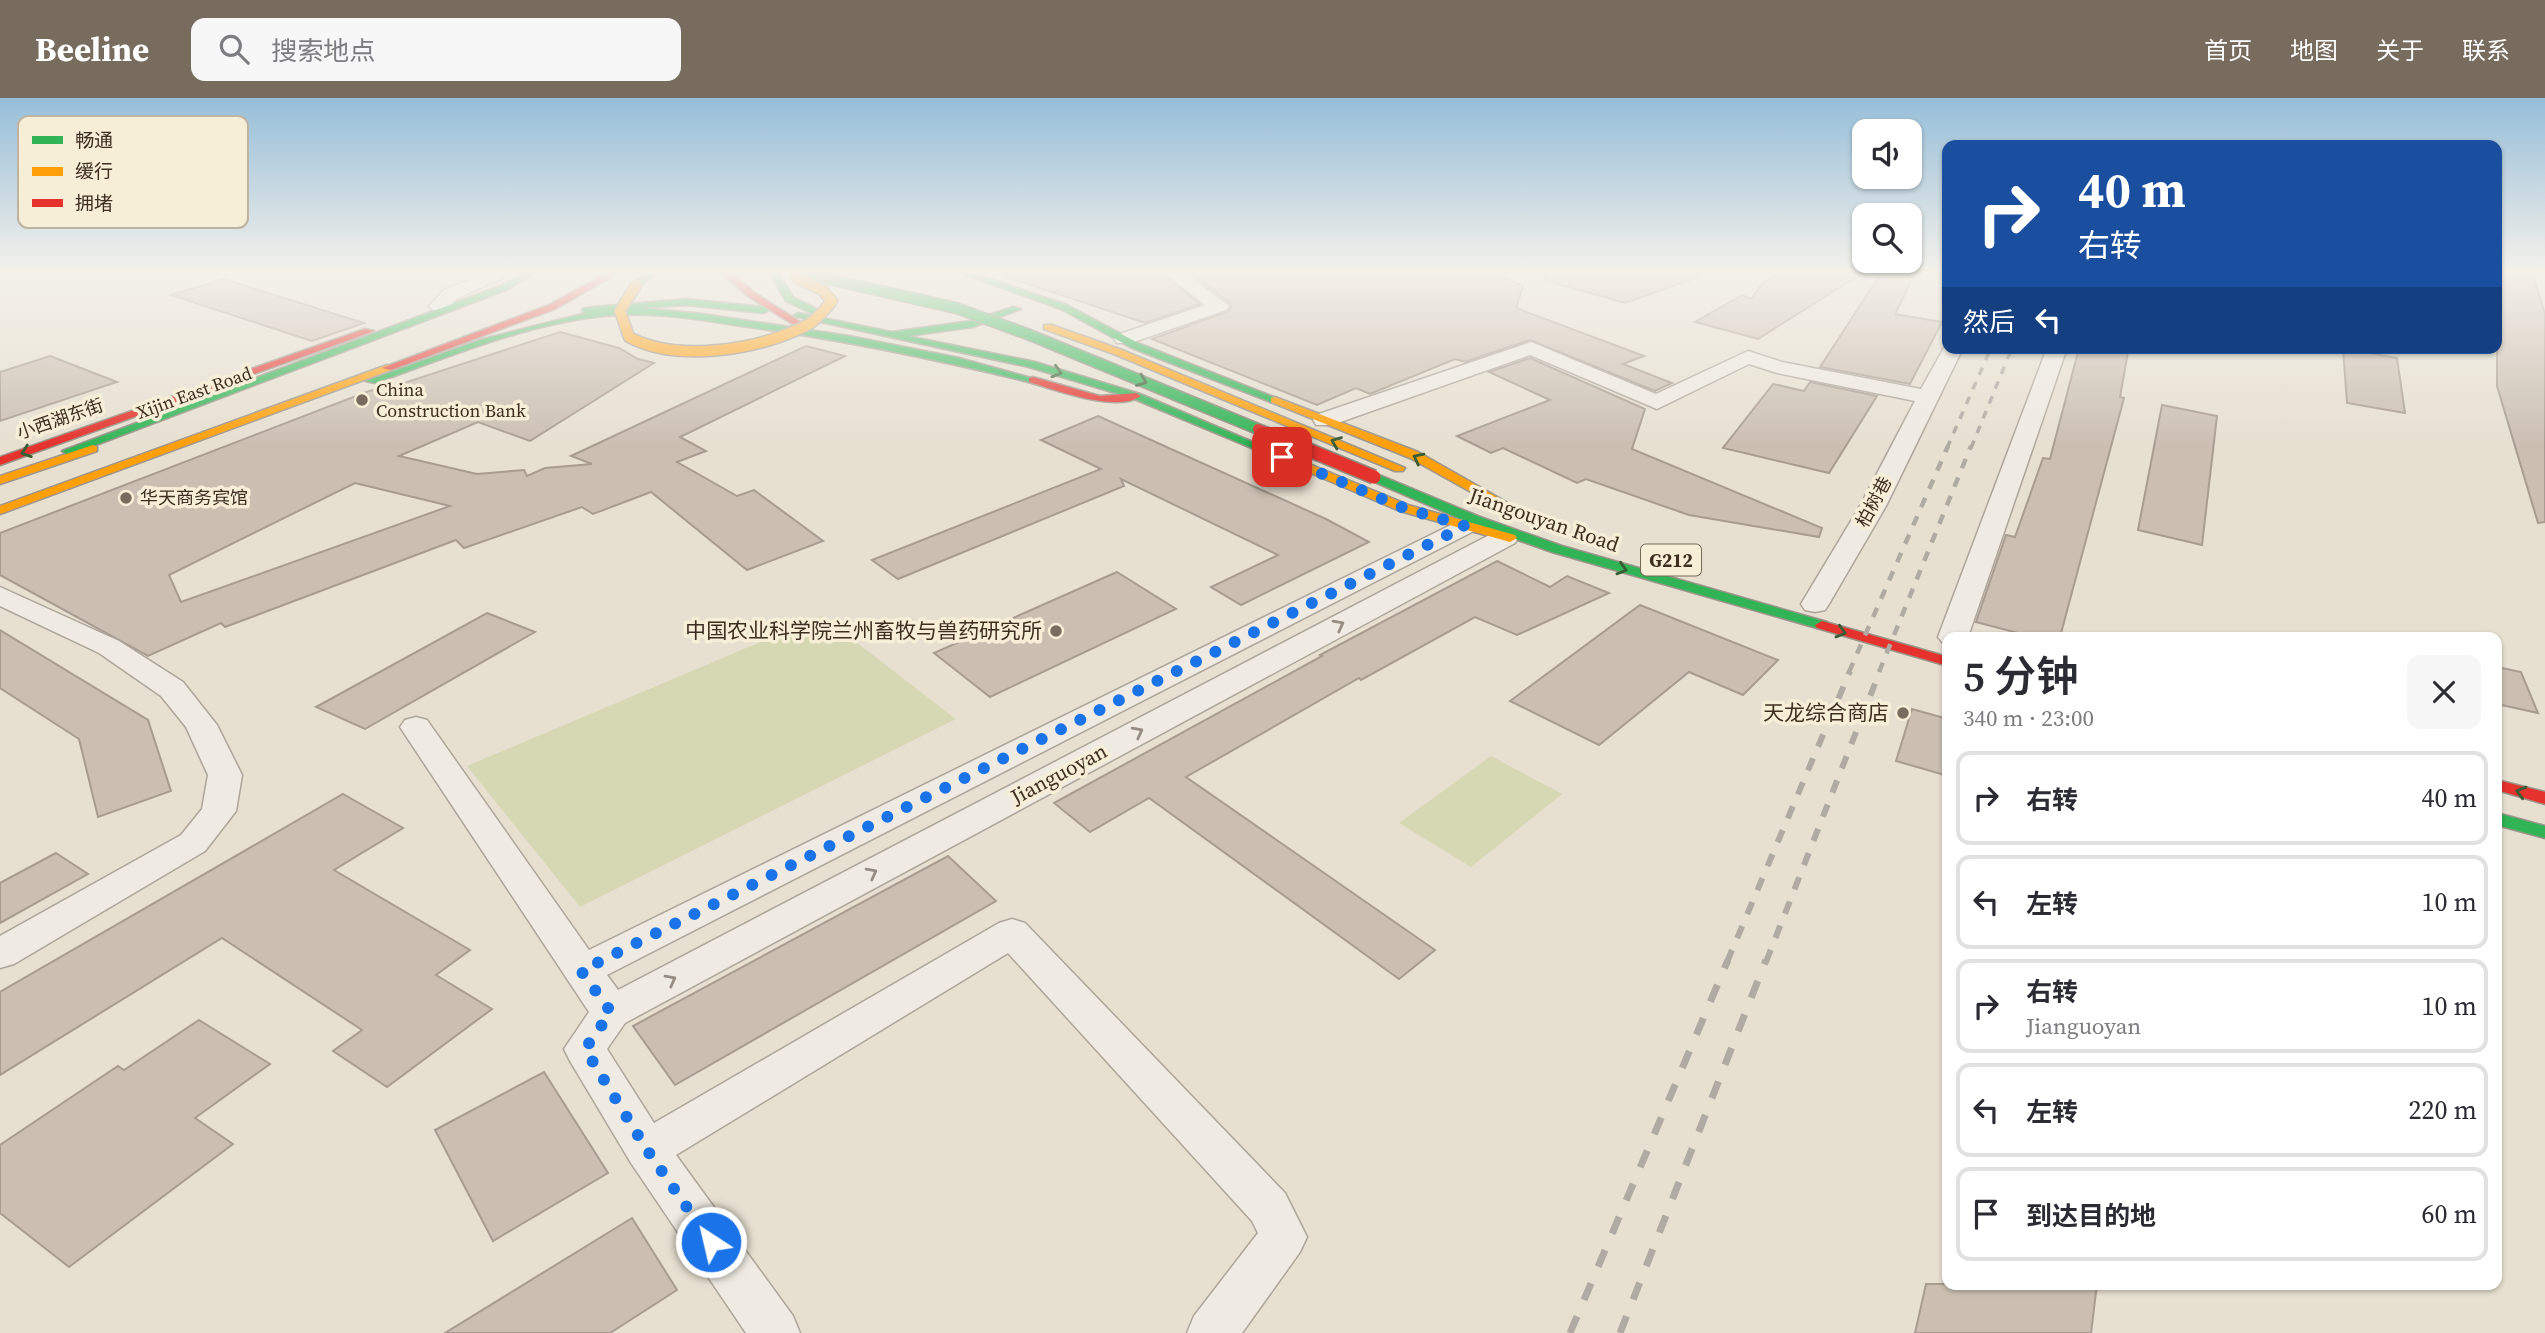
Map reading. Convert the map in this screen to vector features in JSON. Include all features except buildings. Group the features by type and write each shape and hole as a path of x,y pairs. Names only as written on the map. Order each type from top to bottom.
{"main road":[{"name":"小西湖东街","path":"0,461 372,330"},
{"path":"122,435 395,330"},
{"name":"Xijin East Road","path":"0,478 425,330"},
{"path":"0,497 460,330"},
{"path":"0,510 488,330"},
{"path":"400,370 456,341 503,330"},
{"path":"0,517 400,370 487,341 533,330"},
{"path":"624,330 632,340 644,345 702,350 769,341 797,330"},
{"path":"793,330 948,357 1100,399 1136,396"},
{"path":"807,330 811,332"},
{"path":"869,330 1031,364 1136,396 1404,508 1465,526 1520,523"},
{"path":"896,334 936,330"},
{"name":"Jiangouyan Road","path":"1015,330 1475,520 1556,549 1942,660"},
{"name":"Jiangouyan Road","path":"1055,330 1118,352 1399,468 1520,523"},
{"path":"1106,330 1414,455 1556,549"},
{"path":"2502,786 2545,799"},
{"path":"2502,820 2545,832"}],"street":[{"path":"1124,339 1151,330"},
{"path":"1324,420 1531,348 1657,402 1748,358 1777,367 1928,397"},
{"name":"柏树巷","path":"1813,603 1873,506 1950,354"},
{"path":"1947,632 2055,354"},
{"name":"Jianguoyan","path":"611,1012 1520,523"},
{"name":"Jianguoyan","path":"581,971 1465,526"},
{"path":"0,595 108,647 172,689 201,725 225,775 219,811 193,843 0,954"},
{"path":"416,727 611,1012 585,1049 647,1150 775,1333"},
{"path":"647,1150 1012,933 1269,1206 1283,1237 1212,1333"}],"green space":[{"path":"822,616 956,719 580,907 467,766"},
{"path":"1491,756 1562,794 1471,867 1399,823"}],"railway":[{"path":"1947,448 1988,354"},
{"path":"1971,448 2010,354"},
{"path":"1849,672 1948,446"},
{"path":"1879,672 1971,446"},
{"path":"1727,962 1850,671"},
{"path":"1766,962 1880,671"},
{"path":"1570,1333 1728,960"},
{"path":"1620,1333 1766,960"}],"traffic: fast":[{"path":"68,451 392,330"},
{"path":"371,381 525,330"},
{"path":"790,330 923,353 1033,380"},
{"path":"864,330 1031,364 1136,396 1256,446"},
{"path":"896,334 930,330"},
{"path":"1015,330 1258,429"},
{"path":"1106,330 1136,346 1275,400"},
{"path":"1374,477 1475,520 1557,549 1822,625"},
{"path":"2502,820 2545,832"}],"traffic: slow":[{"path":"626,330 629,337 645,346 691,351 745,345 797,330"},
{"path":"1055,330 1118,352 1399,468"},
{"path":"0,510 387,368"},
{"path":"1275,400 1414,455 1521,514"},
{"path":"1256,446 1404,508 1510,538"},
{"path":"0,480 93,449"}],"traffic: jam":[{"path":"387,368 491,330"},
{"path":"0,461 369,331"},
{"path":"1033,380 1100,399 1136,396"},
{"path":"1258,429 1374,477"},
{"path":"1822,625 1942,660"},
{"path":"2502,786 2545,798"}],"place":[{"name":"China Construction Bank","path":"362,400"},
{"name":"华天商务宾馆","path":"126,498"},
{"name":"中国农业科学院兰州畜牧与兽药研究所","path":"1056,631"},
{"name":"天龙综合商店","path":"1903,713"}],"route":[{"path":"711,1242 647,1150 585,1049 611,1012 581,971 1465,526 1404,508 1282,457"}]}
